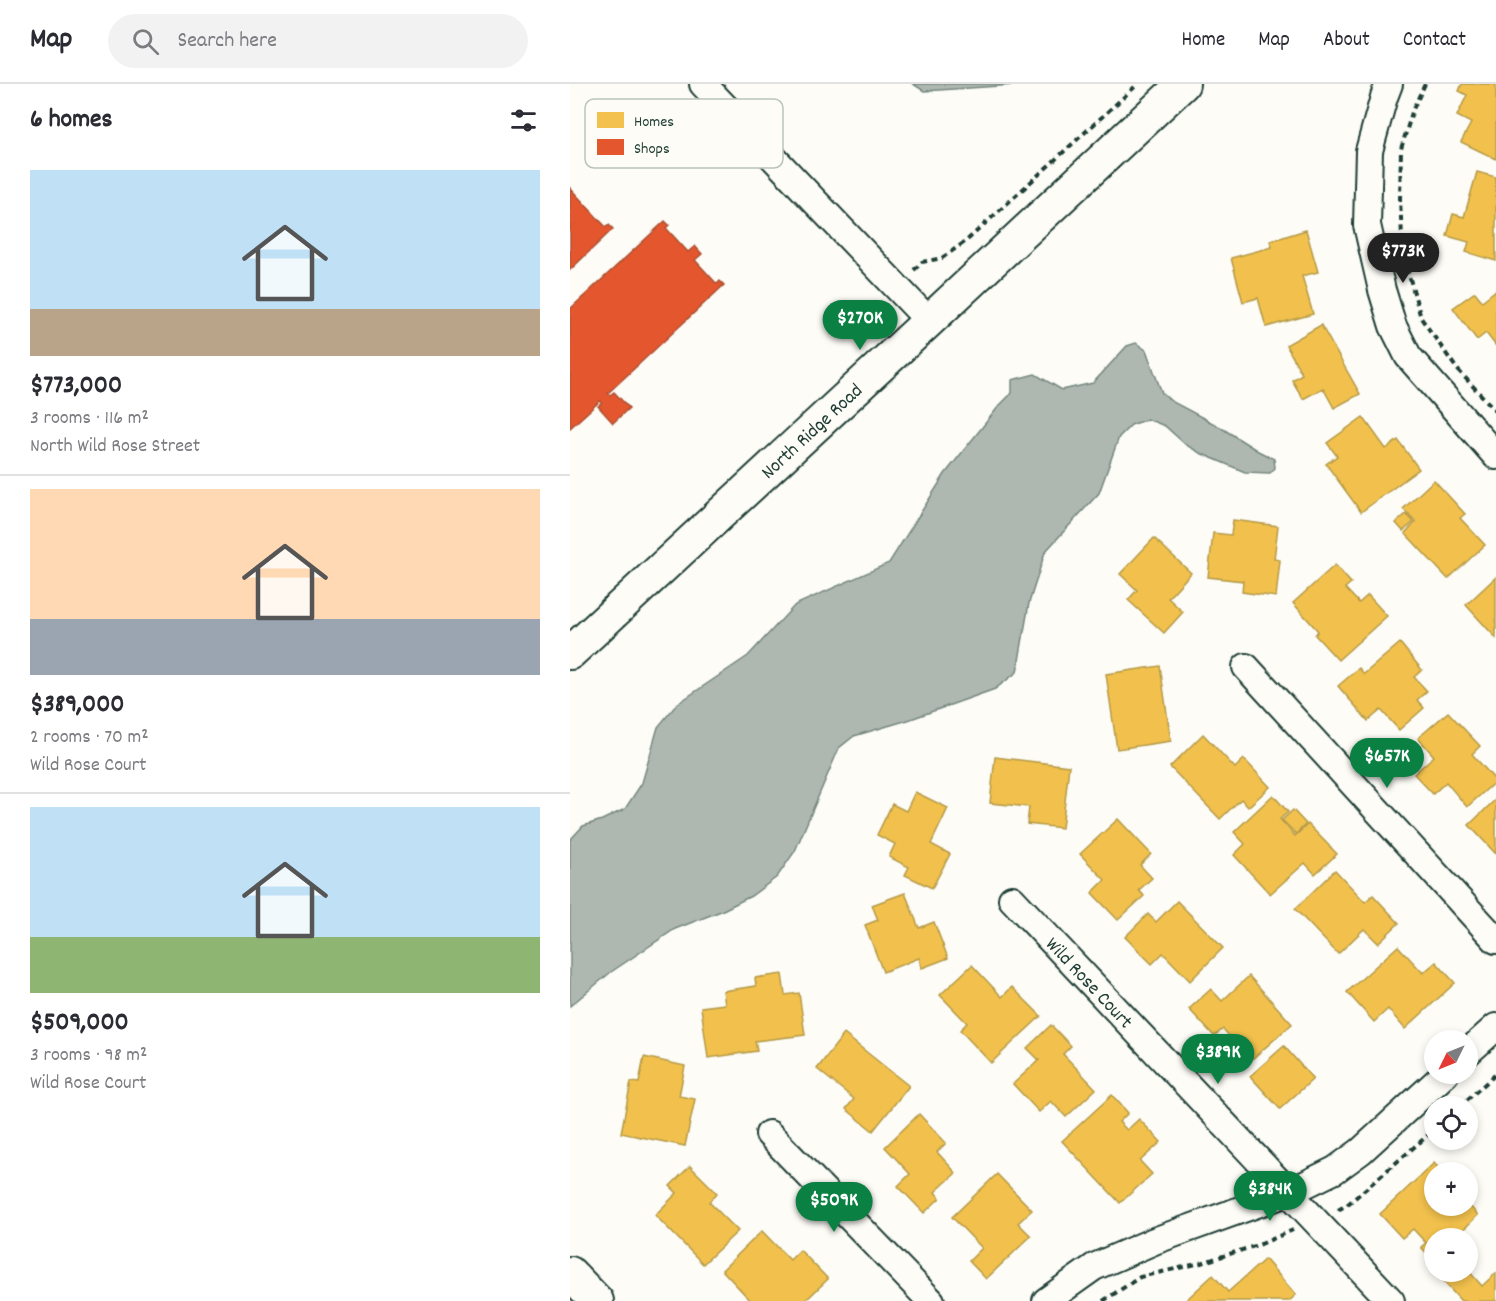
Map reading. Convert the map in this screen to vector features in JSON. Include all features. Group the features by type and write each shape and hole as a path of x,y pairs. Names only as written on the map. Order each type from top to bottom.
{"main road":[{"name":"North Ridge Road","path":"570,653 1183,84"},
{"path":"570,1273 597,1301"}],"street":[{"path":"703,84 717,99"},
{"path":"1389,84 1370,151 1367,225 1382,290 1393,326 1408,356 1496,456"},
{"path":"783,168 929,321"},
{"path":"1246,667 1496,940"},
{"name":"Wild Rose Court","path":"1012,899 1391,1301"},
{"path":"1478,1043 1496,1027"},
{"path":"1046,1301 1094,1267 1154,1241 1290,1192 1335,1170 1361,1151 1434,1084"},
{"path":"769,1134 931,1301"}],"path":[{"path":"864,345 876,326 875,309 922,262 942,258 965,242 1138,84"},
{"path":"1425,84 1413,109 1401,149 1400,200 1403,254 1421,318 1456,369 1496,411"},
{"path":"1471,1096 1496,1074"},
{"path":"1103,1301 1140,1277 1201,1263 1261,1244 1348,1204 1424,1139"}],"shaded area":[{"path":"913,84 1018,84 924,91"},
{"path":"1136,343 1146,350 1162,393 1171,401 1274,459 1275,468 1270,473 1245,472 1186,445 1165,426 1147,419 1131,425 1119,437 1099,493 1045,552 1029,603 1017,672 995,689 908,720 854,736 839,748 795,851 777,877 751,896 721,911 675,929 611,972 570,1006 570,840 583,826 625,809 642,783 658,727 677,704 748,656 795,605 889,563 945,474 1012,393 1012,380 1035,374 1062,390 1093,383 1127,346"}],"building: Homes":[{"path":"1462,84 1496,84 1496,159 1461,142 1471,123 1457,116 1467,95 1459,91"},
{"path":"1477,172 1496,177 1496,261 1466,252 1469,242 1447,236 1453,214 1464,217"},
{"path":"1306,230 1318,272 1302,276 1313,314 1266,327 1258,298 1243,302 1231,258 1272,247 1270,241"},
{"path":"1496,290 1496,346 1486,333 1477,340 1453,308 1475,292 1482,301"},
{"path":"1321,325 1360,394 1334,408 1323,388 1303,399 1292,380 1302,374 1286,345"},
{"path":"1363,417 1386,449 1398,440 1419,469 1361,512 1326,464 1337,456 1327,443"},
{"path":"1434,480 1465,514 1460,518 1485,545 1448,579 1405,533 1416,522 1403,509"},
{"path":"1406,514 1414,522 1403,531 1396,523"},
{"path":"1233,520 1278,526 1274,559 1280,560 1276,597 1242,592 1243,581 1208,577 1213,533 1231,535"},
{"path":"1154,538 1191,573 1168,598 1183,612 1164,633 1128,600 1137,590 1120,574"},
{"path":"1335,565 1351,583 1345,588 1359,603 1368,595 1387,616 1338,660 1315,635 1318,631 1293,603"},
{"path":"1496,577 1496,638 1466,605"},
{"path":"1400,643 1422,670 1414,677 1427,691 1417,700 1424,708 1399,730 1381,710 1368,721 1338,686 1359,668 1364,674"},
{"path":"1160,666 1171,741 1117,749 1106,674"},
{"path":"1448,712 1480,746 1472,754 1496,781 1467,807 1446,782 1433,794 1414,774 1434,756 1418,738"},
{"path":"1203,734 1235,768 1244,759 1270,787 1248,807 1241,799 1220,819 1170,767"},
{"path":"995,757 1069,766 1062,828 1027,824 1029,807 990,803"},
{"path":"915,792 948,808 931,844 950,854 932,888 905,875 909,867 889,857 895,844 877,835 892,804 906,811"},
{"path":"1273,795 1288,812 1280,819 1295,836 1308,824 1337,854 1315,874 1305,863 1270,894 1234,855 1245,844 1234,832"},
{"path":"1496,799 1496,854 1469,825"},
{"path":"1293,810 1306,824 1296,834 1282,820"},
{"path":"1118,819 1151,854 1140,865 1152,878 1139,890 1144,896 1118,920 1092,893 1105,880 1080,854"},
{"path":"1335,870 1365,902 1373,895 1399,923 1378,943 1364,929 1338,954 1295,909"},
{"path":"905,893 919,928 934,922 948,958 922,968 919,958 883,972 865,925 878,920 872,905"},
{"path":"1177,901 1223,948 1190,981 1163,953 1152,964 1125,937 1148,914 1156,922"},
{"path":"1398,946 1423,973 1436,962 1455,983 1405,1029 1388,1009 1374,1022 1347,992"},
{"path":"972,965 1002,997 1012,987 1041,1016 991,1063 960,1030 967,1023 940,995"},
{"path":"782,974 785,995 799,993 805,1035 755,1041 757,1051 708,1058 701,1007 725,1004 723,991 756,986 755,978"},
{"path":"1249,976 1292,1024 1251,1060 1223,1029 1214,1036 1189,1009 1211,989 1222,1001"},
{"path":"1051,1025 1071,1046 1063,1054 1096,1089 1066,1117 1051,1101 1039,1112 1013,1084 1039,1060 1027,1048"},
{"path":"844,1034 909,1086 873,1131 846,1109 854,1099 817,1069"},
{"path":"1284,1046 1313,1079 1280,1109 1250,1076"},
{"path":"644,1057 685,1066 679,1096 695,1099 685,1146 621,1133 631,1082 639,1083"},
{"path":"1112,1095 1128,1113 1119,1122 1127,1130 1139,1119 1161,1142 1140,1161 1152,1174 1120,1203 1062,1141"},
{"path":"919,1114 946,1143 937,1152 956,1173 935,1192 940,1198 924,1213 898,1186 910,1174 885,1147"},
{"path":"690,1166 717,1193 709,1202 738,1231 703,1264 655,1215 677,1193 670,1186"},
{"path":"1424,1172 1424,1216 1477,1216 1465,1228 1424,1228 1424,1241 1413,1229 1402,1238 1380,1214"},
{"path":"997,1174 1032,1210 1018,1223 1031,1236 986,1279 969,1261 982,1248 952,1217"},
{"path":"762,1231 790,1260 800,1250 828,1279 805,1301 751,1301 722,1270"},
{"path":"1265,1259 1296,1295 1289,1301 1185,1301 1213,1275 1228,1292"},
{"path":"1496,1273 1496,1301 1461,1301 1444,1282 1478,1281 1482,1286"}],"building: Shops":[{"path":"570,188 606,227 609,225 613,229 570,270"},
{"path":"665,221 669,225 666,228 688,252 695,246 702,254 695,260 717,284 720,281 724,285 608,393 610,395 614,392 629,408 613,423 598,406 602,403 600,401 570,428 570,309"}]}
